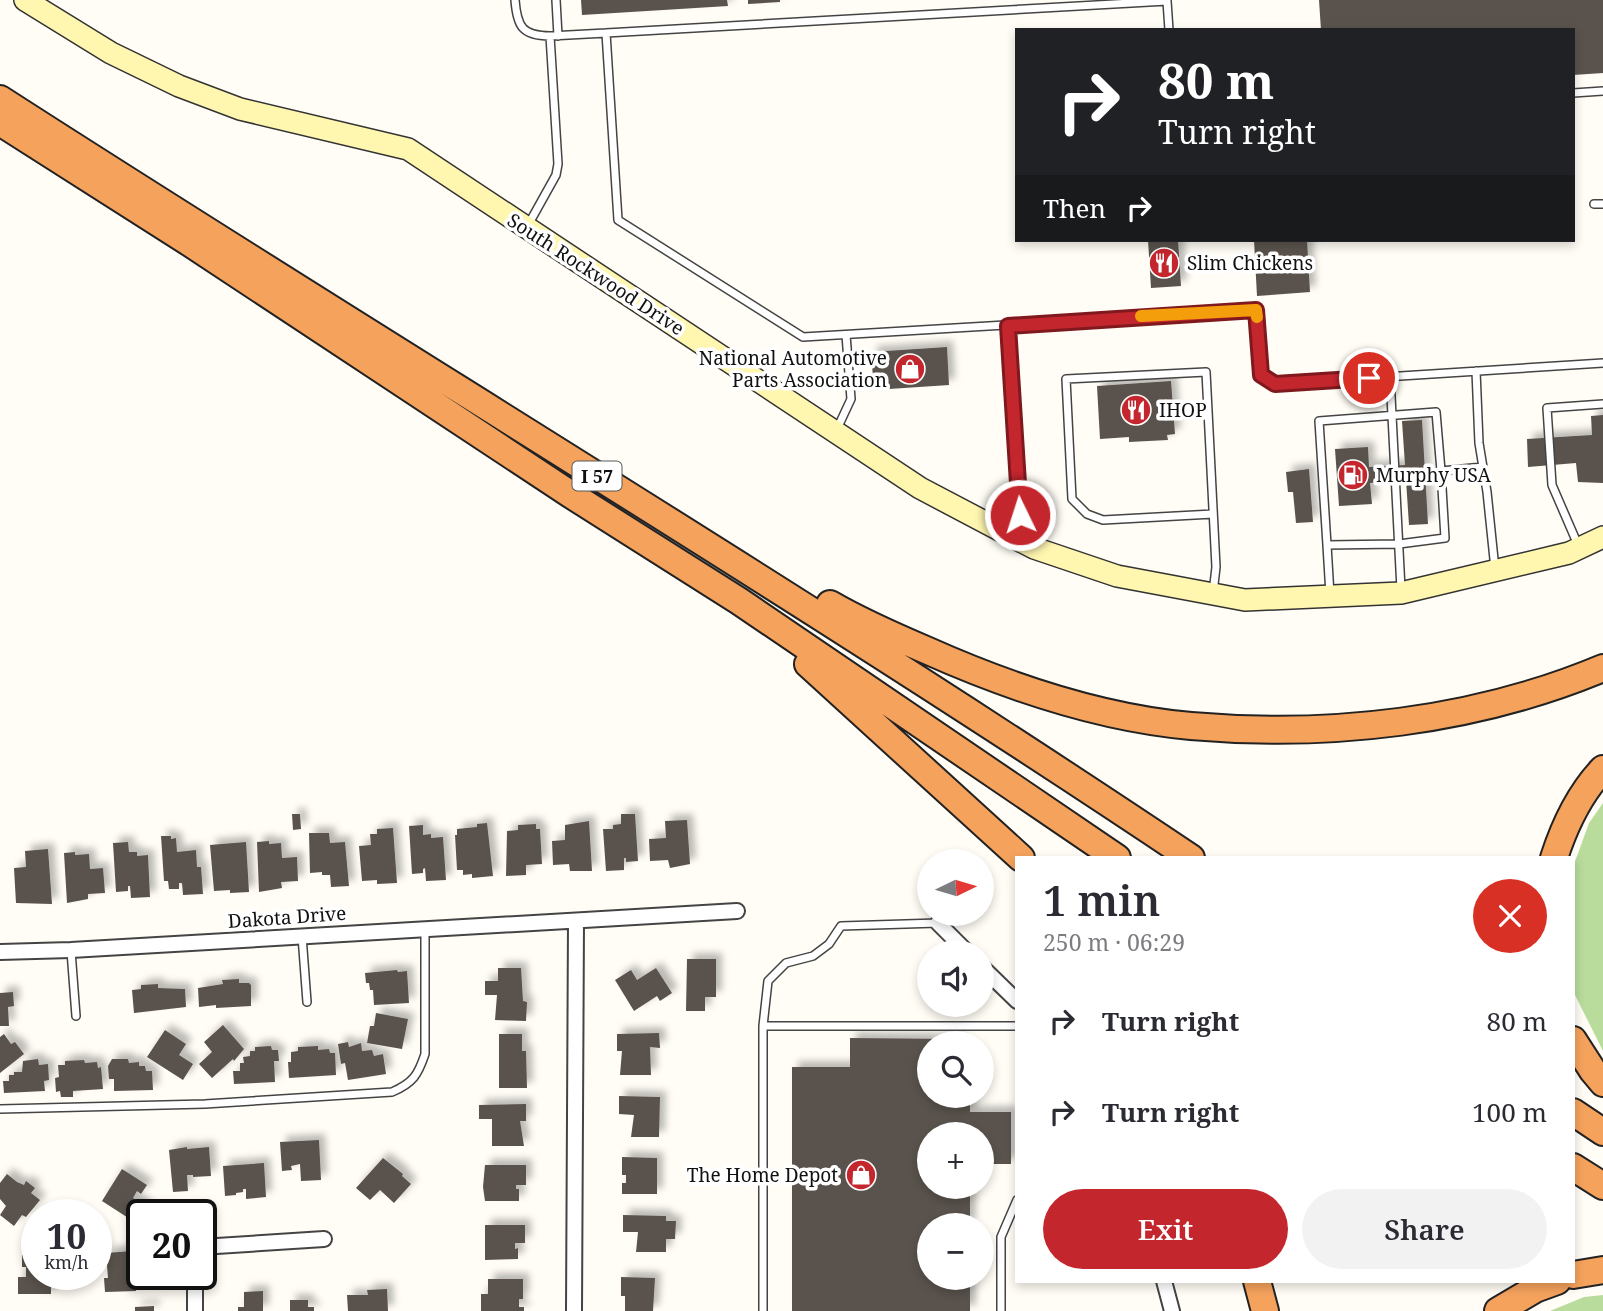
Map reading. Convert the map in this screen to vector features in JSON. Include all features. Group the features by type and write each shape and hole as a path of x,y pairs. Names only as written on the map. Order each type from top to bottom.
{"highway":[{"name":"I 57","path":"0,99 187,220 778,590 1188,856"},
{"name":"I 57","path":"0,122 187,241 570,494 739,601 1114,856"},
{"path":"421,365 476,391 857,620 945,659 1054,698 1122,715 1190,726 1280,729 1362,726 1506,703 1603,668"},
{"path":"739,601 1019,856"},
{"path":"1555,856 1560,838 1577,804 1603,769"},
{"path":"1575,1043 1603,1083"},
{"path":"1575,1113 1603,1132"},
{"path":"1575,1168 1603,1186"},
{"path":"1575,1275 1603,1270"},
{"path":"1258,1283 1265,1311"},
{"path":"1498,1311 1535,1289 1552,1283"}],"main road":[{"name":"South Rockwood Drive","path":"25,0 111,53 179,86 240,109 408,149 920,488 1022,542 1117,576 1245,600 1401,593 1569,553 1603,537"}],"street":[{"name":"Dakota Drive","path":"0,951 71,950 737,911"},
{"path":"574,1311 576,922"},
{"path":"941,926 955,940"},
{"path":"994,979 1015,999"},
{"path":"217,1246 324,1239"},
{"path":"1165,1283 1172,1311"},
{"path":"195,1290 195,1311"}],"lane":[{"path":"515,0 520,27 528,32 554,36 1074,3 1167,1 1169,28"},
{"path":"526,228 556,175 558,164 554,36 556,0"},
{"path":"606,33 618,220 803,337 1256,310 1261,375 1275,384 1603,363"},
{"path":"1575,93 1603,91"},
{"path":"1008,326 1022,542"},
{"path":"836,432 851,399 846,335"},
{"path":"1476,371 1479,443 1495,570"},
{"path":"1213,514 1103,520 1087,514 1072,499 1066,379 1206,372 1216,567 1213,594"},
{"path":"1390,377 1401,593"},
{"path":"1580,548 1552,485 1547,408 1603,404"},
{"path":"1326,545 1399,544 1445,538 1436,412 1319,421 1326,545 1330,596"},
{"path":"1441,471 1483,467"},
{"path":"763,1311 763,1026 768,981 786,962 813,956 829,944 841,926 917,924"},
{"path":"0,1109 205,1104 393,1093 408,1085 420,1070 425,1054 425,928"},
{"path":"302,936 307,1002"},
{"path":"71,950 76,1016"},
{"path":"763,1026 1015,1026"},
{"path":"1001,1311 1000,1237 1015,1204"}],"green space":[{"path":"1603,803 1603,1051 1575,995 1575,862 1589,823"},
{"path":"1603,1295 1603,1311 1550,1311 1584,1297"}],"building":[{"path":"581,0 727,0 728,6 582,15"},
{"path":"748,0 780,0 780,2 748,4"},
{"path":"1319,0 1603,0 1603,73 1575,75 1575,28 1321,28"},
{"name":"Slim Chickens","path":"1148,242 1178,242 1181,286 1151,288"},
{"path":"1254,242 1307,242 1310,292 1257,296"},
{"name":"National Automotive Parts Association","path":"947,347 949,385 874,390 871,352"},
{"name":"IHOP","path":"1171,381 1175,434 1167,435 1168,440 1129,442 1129,437 1100,439 1097,386"},
{"path":"1603,415 1603,483 1578,482 1576,463 1528,467 1527,439 1592,435 1591,416"},
{"path":"1422,420 1428,524 1409,525 1406,480 1370,483 1372,504 1339,506 1335,449 1368,447 1369,467 1405,465 1402,421"},
{"path":"1309,469 1313,522 1296,523 1293,492 1288,492 1286,472"},
{"path":"292,814 300,814 301,829 293,830"},
{"path":"621,814 635,814 638,861 626,862 624,858 624,870 606,871 603,829 613,829 613,825 621,824"},
{"path":"687,820 690,864 670,868 668,860 650,861 649,839 666,838 665,821"},
{"path":"589,821 592,871 570,871 569,864 553,865 552,841 565,840 565,825"},
{"path":"487,823 493,876 472,878 472,874 463,875 463,870 457,870 457,829"},
{"path":"536,824 536,829 540,829 542,864 526,865 526,875 506,876 507,831 518,830 518,825"},
{"path":"423,825 423,835 431,834 431,838 443,837 446,880 426,881 425,868 423,873 412,874 409,826"},
{"path":"393,828 397,883 377,884 377,880 362,881 359,846 371,845 370,834 377,834 377,829"},
{"path":"309,833 329,833 330,843 345,842 349,886 331,887 330,875 322,875 322,872 310,873"},
{"path":"161,836 176,838 177,852 196,850 197,867 201,867 203,894 183,895 182,883 179,883 179,889 169,889 168,881 164,881"},
{"path":"269,841 269,844 281,843 282,858 297,857 298,881 281,882 282,888 259,892 257,842"},
{"path":"128,842 129,852 137,852 137,856 148,855 150,897 131,898 130,886 128,891 116,892 113,843"},
{"path":"246,842 249,892 214,891 210,845"},
{"path":"48,849 52,904 16,903 14,868 26,867 25,851"},
{"path":"75,852 75,855 89,854 90,869 103,868 105,893 88,894 88,899 67,903 64,853"},
{"path":"687,959 716,959 716,997 705,997 705,1011 686,1011"},
{"path":"498,968 521,968 523,1001 527,1002 526,1021 495,1020 497,995 485,995 485,981 498,981"},
{"path":"656,968 672,993 660,1001 657,996 634,1011 615,980 631,970 637,980"},
{"path":"407,971 409,1003 374,1005 373,990 370,990 369,983 366,983 365,973"},
{"path":"239,979 239,983 251,985 251,1006 199,1007 198,988 223,984 222,980"},
{"path":"158,984 158,988 185,989 186,1007 134,1013 132,990 141,989 141,985"},
{"path":"13,992 14,1006 8,1007 9,1026 0,1026 0,993"},
{"path":"376,1013 408,1019 402,1049 367,1043"},
{"path":"223,1025 244,1049 234,1061 233,1059 212,1078 199,1064 212,1052 204,1042"},
{"path":"165,1030 186,1044 179,1055 193,1064 183,1080 147,1057"},
{"path":"659,1033 660,1048 650,1047 651,1075 620,1075 622,1051 617,1051 617,1034"},
{"path":"4,1034 11,1044 15,1042 24,1054 0,1073 0,1037"},
{"path":"499,1034 522,1034 522,1051 526,1051 527,1088 499,1088"},
{"name":"The Home Depot","path":"850,1038 917,1039 917,1108 970,1108 970,1112 1011,1112 1011,1164 994,1164 994,1122 917,1122 917,1199 970,1199 970,1213 917,1213 917,1290 970,1290 970,1311 792,1311 792,1067 850,1067"},
{"path":"348,1042 349,1047 361,1043 362,1051 372,1050 374,1056 383,1054 386,1074 348,1080 345,1063 341,1064 338,1044"},
{"path":"271,1046 272,1050 278,1050 279,1061 274,1061 275,1082 234,1084 233,1071 240,1071 240,1063 244,1063 243,1057 250,1056 250,1051 255,1051 255,1047"},
{"path":"318,1046 318,1050 329,1049 330,1053 335,1053 336,1075 289,1078 288,1062 291,1062 291,1052 298,1051 298,1047"},
{"path":"38,1059 39,1065 48,1064 49,1080 44,1081 45,1091 4,1093 3,1081 9,1081 9,1075 14,1075 14,1072 22,1072 23,1061"},
{"path":"112,1059 139,1062 139,1066 145,1066 146,1071 152,1071 153,1090 114,1091 114,1079 109,1079 108,1066"},
{"path":"84,1060 85,1063 97,1062 98,1068 101,1067 103,1089 73,1091 73,1097 61,1097 60,1091 56,1092 58,1065 65,1065 65,1061"},
{"path":"619,1096 660,1097 659,1137 631,1137 634,1115 619,1114"},
{"path":"526,1104 526,1121 520,1121 524,1146 492,1146 492,1119 479,1119 479,1105"},
{"path":"319,1140 321,1180 301,1181 300,1164 291,1166 292,1170 282,1171 280,1142"},
{"path":"209,1147 211,1176 187,1175 188,1191 173,1192 169,1150"},
{"path":"622,1157 657,1158 657,1194 622,1194 622,1183 626,1183 626,1175 622,1175"},
{"path":"383,1158 411,1184 394,1203 380,1190 370,1200 356,1188"},
{"path":"264,1163 266,1197 246,1199 246,1189 236,1195 225,1196 223,1166"},
{"path":"485,1165 526,1165 526,1185 516,1185 516,1189 519,1189 519,1201 485,1201"},
{"path":"122,1169 147,1185 141,1194 137,1191 135,1199 126,1199 126,1217 112,1207 112,1199 103,1199"},
{"path":"7,1174 24,1185 26,1181 35,1188 31,1193 39,1199 21,1199 21,1216 14,1226 0,1215 6,1206 0,1199 0,1183"},
{"path":"623,1215 666,1216 666,1221 676,1221 675,1239 666,1239 666,1252 636,1252 638,1232 623,1232"},
{"path":"485,1225 525,1225 525,1243 515,1243 518,1259 485,1260"},
{"path":"126,1251 126,1290 136,1291 105,1292 112,1290 112,1253"},
{"path":"18,1277 21,1277 21,1290 51,1290 51,1294 18,1294"},
{"path":"621,1277 655,1278 653,1311 625,1311 625,1296 621,1296"},
{"path":"488,1279 523,1279 523,1299 519,1299 519,1307 524,1307 524,1311 481,1311 481,1294 488,1294"},
{"path":"387,1289 388,1311 348,1311 347,1295 368,1295 367,1290"},
{"path":"263,1291 263,1311 238,1311 238,1307 244,1307 244,1292"},
{"path":"290,1300 308,1300 308,1307 314,1307 314,1311 290,1311"},
{"path":"154,1306 154,1311 135,1311 135,1307"}],"slow traffic":[{"path":"1141,316 1256,310 1257,317"}],"place":[{"name":"Slim Chickens","path":"1164,263"},
{"name":"National Automotive Parts Association","path":"910,369"},
{"name":"IHOP","path":"1136,410"},
{"name":"Murphy USA","path":"1353,475"},
{"name":"The Home Depot","path":"861,1175"}],"route":[{"path":"1020,515 1008,326 1256,310 1261,375 1275,384 1369,378"}]}
